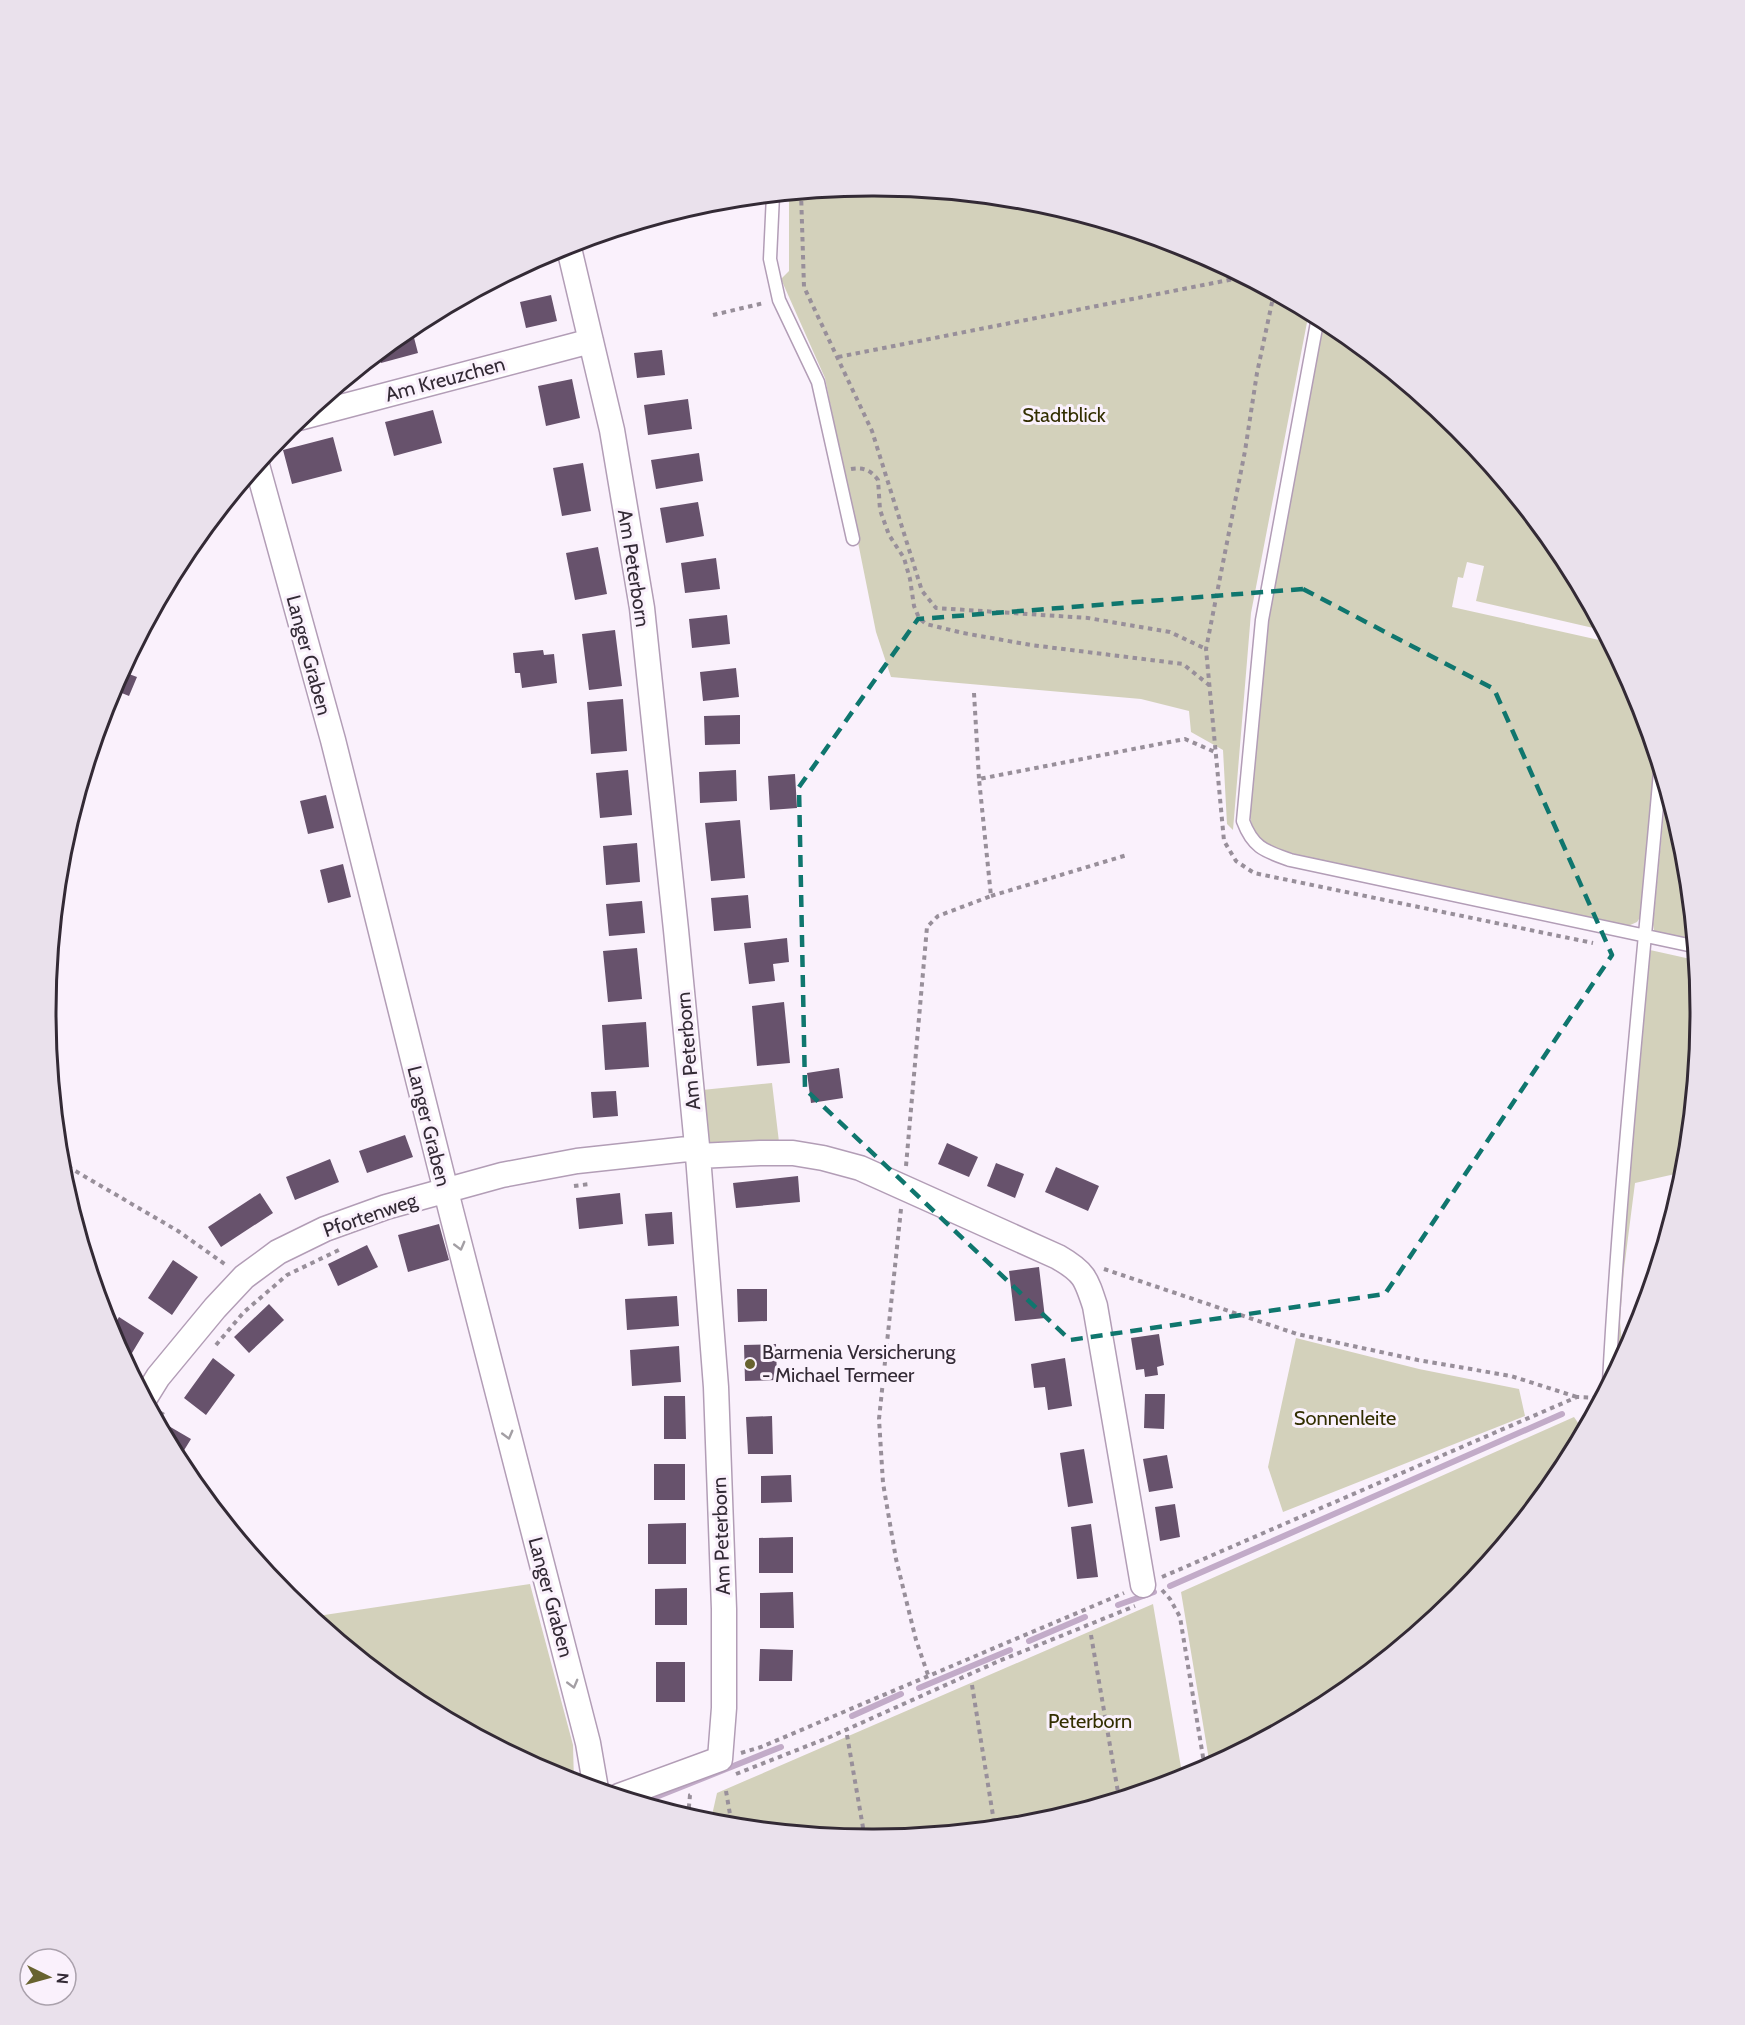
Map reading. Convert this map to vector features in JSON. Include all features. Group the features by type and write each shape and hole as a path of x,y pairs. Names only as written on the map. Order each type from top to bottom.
{"street":[{"name":"Am Peterborn","path":"570,254 612,430 642,608 676,930 716,1387 727,1767"},
{"name":"Am Kreuzchen","path":"318,413 591,340"},
{"name":"Langer Graben","path":"259,473 336,752 445,1189 588,1743 594,1780"},
{"name":"Pfortenweg","path":"156,1402 158,1377 244,1277 278,1252 325,1229 445,1189 501,1175 576,1161 697,1152 793,1154 823,1158 860,1168 904,1186"},
{"path":"904,1186 1058,1257 1077,1268 1088,1283 1095,1306 1149,1592"},
{"path":"631,1793 727,1767"}],"lane":[{"path":"773,201 770,259 779,300 818,382 853,539"},
{"path":"1316,327 1262,620 1243,821 1249,837 1263,850 1290,860 1687,945"},
{"path":"1610,1363 1615,1271 1658,789"}],"path":[{"path":"801,199 804,287 872,431 922,591 936,608 1088,618 1170,632 1206,649"},
{"path":"838,357 1232,279"},
{"path":"713,315 779,300"},
{"path":"1208,667 1206,649 1273,301"},
{"path":"838,472 861,467 878,480 880,510 889,535 904,558 916,612 926,624 1030,645 1183,664 1209,685"},
{"path":"974,693 979,779 991,896"},
{"path":"979,779 1185,739 1215,752"},
{"path":"904,1186 927,927 938,916 991,896 1127,855"},
{"path":"70,1168 178,1231 244,1277"},
{"path":"570,1186 591,1184"},
{"path":"897,1235 879,1419 883,1483 896,1559 916,1640 928,1676"},
{"path":"213,1348 244,1312 287,1275 351,1245"},
{"path":"1077,1268 1086,1263 1297,1335 1511,1376 1577,1397 1592,1398"},
{"path":"727,1767 830,1737 1577,1397"},
{"path":"727,1767 761,1747 928,1676 1149,1592 1166,1594"},
{"path":"1149,1592 1166,1594"},
{"path":"1166,1594 1180,1617 1203,1759"},
{"path":"1091,1635 1118,1791"},
{"path":"972,1685 994,1820"},
{"path":"847,1735 863,1829"},
{"path":"689,1808 690,1795 701,1790"},
{"path":"726,1791 730,1817"}],"highlighted area":[{"path":"1303,589 1494,689 1612,955 1385,1294 1070,1340 805,1089 799,787 918,619"}],"green space":[{"name":"Stadtblick","path":"872,195 979,202 1084,223 1135,239 1234,280 1307,321 1251,613 1233,830 1227,824 1223,750 1191,732 1189,711 1141,699 891,677 876,632 825,378 781,279 789,271 789,200"},
{"path":"1322,331 1370,364 1411,398 1487,474 1521,515 1580,604 1593,628 1476,601 1484,566 1467,562 1463,578 1458,577 1452,607 1599,640 1627,700 1654,777 1641,916 1637,922 1628,926 1293,854 1275,848 1261,839 1252,824 1249,812 1266,633"},
{"path":"1664,810 1674,853 1686,940 1659,934 1654,931"},
{"path":"1650,950 1688,958 1690,1012 1688,1066 1683,1119 1674,1172 1673,1174 1635,1183 1624,1269 1620,1321 1621,1337 1616,1350 1639,1040"},
{"path":"772,1083 779,1142 708,1143 702,1090"},
{"name":"Sonnenleite","path":"1296,1338 1419,1369 1519,1389 1525,1416 1283,1512 1268,1467"},
{"path":"1574,1417 1578,1423 1521,1510 1487,1551 1411,1627 1370,1661 1326,1692 1281,1720 1208,1756 1181,1592"},
{"path":"530,1584 573,1745 574,1772 511,1745 419,1692 375,1661 322,1615"},
{"name":"Peterborn","path":"1153,1604 1181,1768 1084,1802 979,1823 926,1828 819,1828 766,1823 712,1814 717,1793"}],"building":[{"path":"551,295 557,321 526,328 520,302"},
{"path":"414,337 418,353 381,363 380,360"},
{"path":"662,350 665,375 637,378 634,353"},
{"path":"572,379 580,418 546,426 538,386"},
{"path":"688,399 692,429 648,435 644,405"},
{"path":"433,410 442,443 394,456 385,422"},
{"path":"333,437 342,471 292,484 283,450"},
{"path":"699,453 703,481 656,489 651,460"},
{"path":"583,463 591,511 562,516 553,468"},
{"path":"698,502 704,536 666,543 660,508"},
{"path":"598,547 607,594 575,600 566,553"},
{"path":"716,558 720,589 685,593 681,563"},
{"path":"727,615 730,644 692,648 689,619"},
{"path":"615,630 622,686 589,690 582,634"},
{"path":"543,650 544,655 554,654 557,683 522,688 520,673 515,673 513,653"},
{"path":"736,668 739,697 703,701 700,672"},
{"path":"130,674 137,677 129,696 121,693"},
{"path":"623,699 627,751 591,754 587,702"},
{"path":"740,715 740,744 705,745 704,716"},
{"path":"628,770 632,815 600,818 596,773"},
{"path":"736,770 737,801 700,803 699,772"},
{"path":"795,774 797,808 770,810 768,776"},
{"path":"326,795 334,828 308,834 300,801"},
{"path":"740,820 745,878 711,881 705,823"},
{"path":"637,843 640,882 606,885 603,846"},
{"path":"343,864 351,897 328,903 320,870"},
{"path":"748,895 751,928 714,931 711,898"},
{"path":"642,901 645,933 609,936 606,904"},
{"path":"787,938 789,962 773,964 775,981 749,984 744,943"},
{"path":"637,948 642,999 608,1002 603,951"},
{"path":"784,1002 790,1063 757,1066 752,1006"},
{"path":"646,1022 649,1067 605,1070 602,1025"},
{"path":"839,1068 843,1098 811,1103 807,1073"},
{"path":"616,1091 618,1116 593,1118 591,1092"},
{"path":"405,1135 413,1157 367,1173 359,1151"},
{"path":"947,1143 978,1157 969,1177 938,1164"},
{"path":"330,1159 339,1182 295,1200 286,1177"},
{"path":"996,1163 1024,1174 1015,1198 987,1186"},
{"path":"1056,1167 1099,1186 1088,1211 1045,1192"},
{"path":"798,1176 800,1202 736,1208 733,1183"},
{"path":"260,1193 273,1213 221,1247 208,1227"},
{"path":"620,1193 623,1224 579,1229 576,1198"},
{"path":"672,1212 674,1244 648,1246 645,1214"},
{"path":"439,1224 449,1260 408,1272 398,1235"},
{"path":"367,1245 378,1267 338,1286 328,1264"},
{"path":"173,1260 198,1277 172,1315 148,1298"},
{"path":"1039,1267 1045,1318 1015,1321 1009,1271"},
{"path":"737,1289 767,1289 767,1321 738,1322"},
{"path":"677,1296 679,1326 627,1330 625,1299"},
{"path":"269,1304 284,1320 249,1353 234,1337"},
{"path":"119,1317 144,1333 131,1354 118,1325 117,1321"},
{"path":"1159,1334 1164,1365 1157,1367 1158,1375 1145,1377 1144,1369 1136,1370 1131,1338"},
{"path":"776,1344 777,1380 745,1381 744,1345"},
{"path":"679,1346 681,1382 632,1386 630,1350"},
{"path":"213,1358 235,1375 206,1415 184,1398"},
{"path":"1065,1358 1072,1406 1048,1410 1045,1387 1034,1388 1031,1364"},
{"path":"1145,1394 1165,1394 1164,1429 1144,1428"},
{"path":"664,1396 685,1396 686,1439 664,1439"},
{"path":"772,1416 773,1454 748,1454 746,1417"},
{"path":"168,1425 191,1439 184,1451"},
{"path":"1084,1449 1093,1503 1068,1507 1060,1453"},
{"path":"1167,1455 1173,1488 1149,1492 1143,1459"},
{"path":"654,1464 685,1464 685,1500 654,1500"},
{"path":"791,1475 792,1502 761,1503 761,1476"},
{"path":"1175,1504 1180,1537 1160,1541 1155,1507"},
{"path":"686,1523 686,1564 648,1564 648,1524"},
{"path":"1091,1524 1098,1577 1077,1579 1071,1527"},
{"path":"793,1537 793,1573 759,1573 759,1538"},
{"path":"687,1588 687,1625 655,1625 655,1589"},
{"path":"793,1592 794,1628 760,1628 760,1593"},
{"path":"760,1649 793,1650 792,1681 759,1681"},
{"path":"656,1662 685,1662 685,1702 656,1702"}],"waterway":[{"path":"1170,1586 1562,1414"},
{"path":"1118,1605 1154,1592"},
{"path":"1029,1641 1085,1617"},
{"path":"919,1688 1010,1650"},
{"path":"852,1716 901,1694"},
{"path":"651,1799 781,1747"}],"place":[{"name":"Barmenia Versicherung - Michael Termeer","path":"750,1364"}]}
